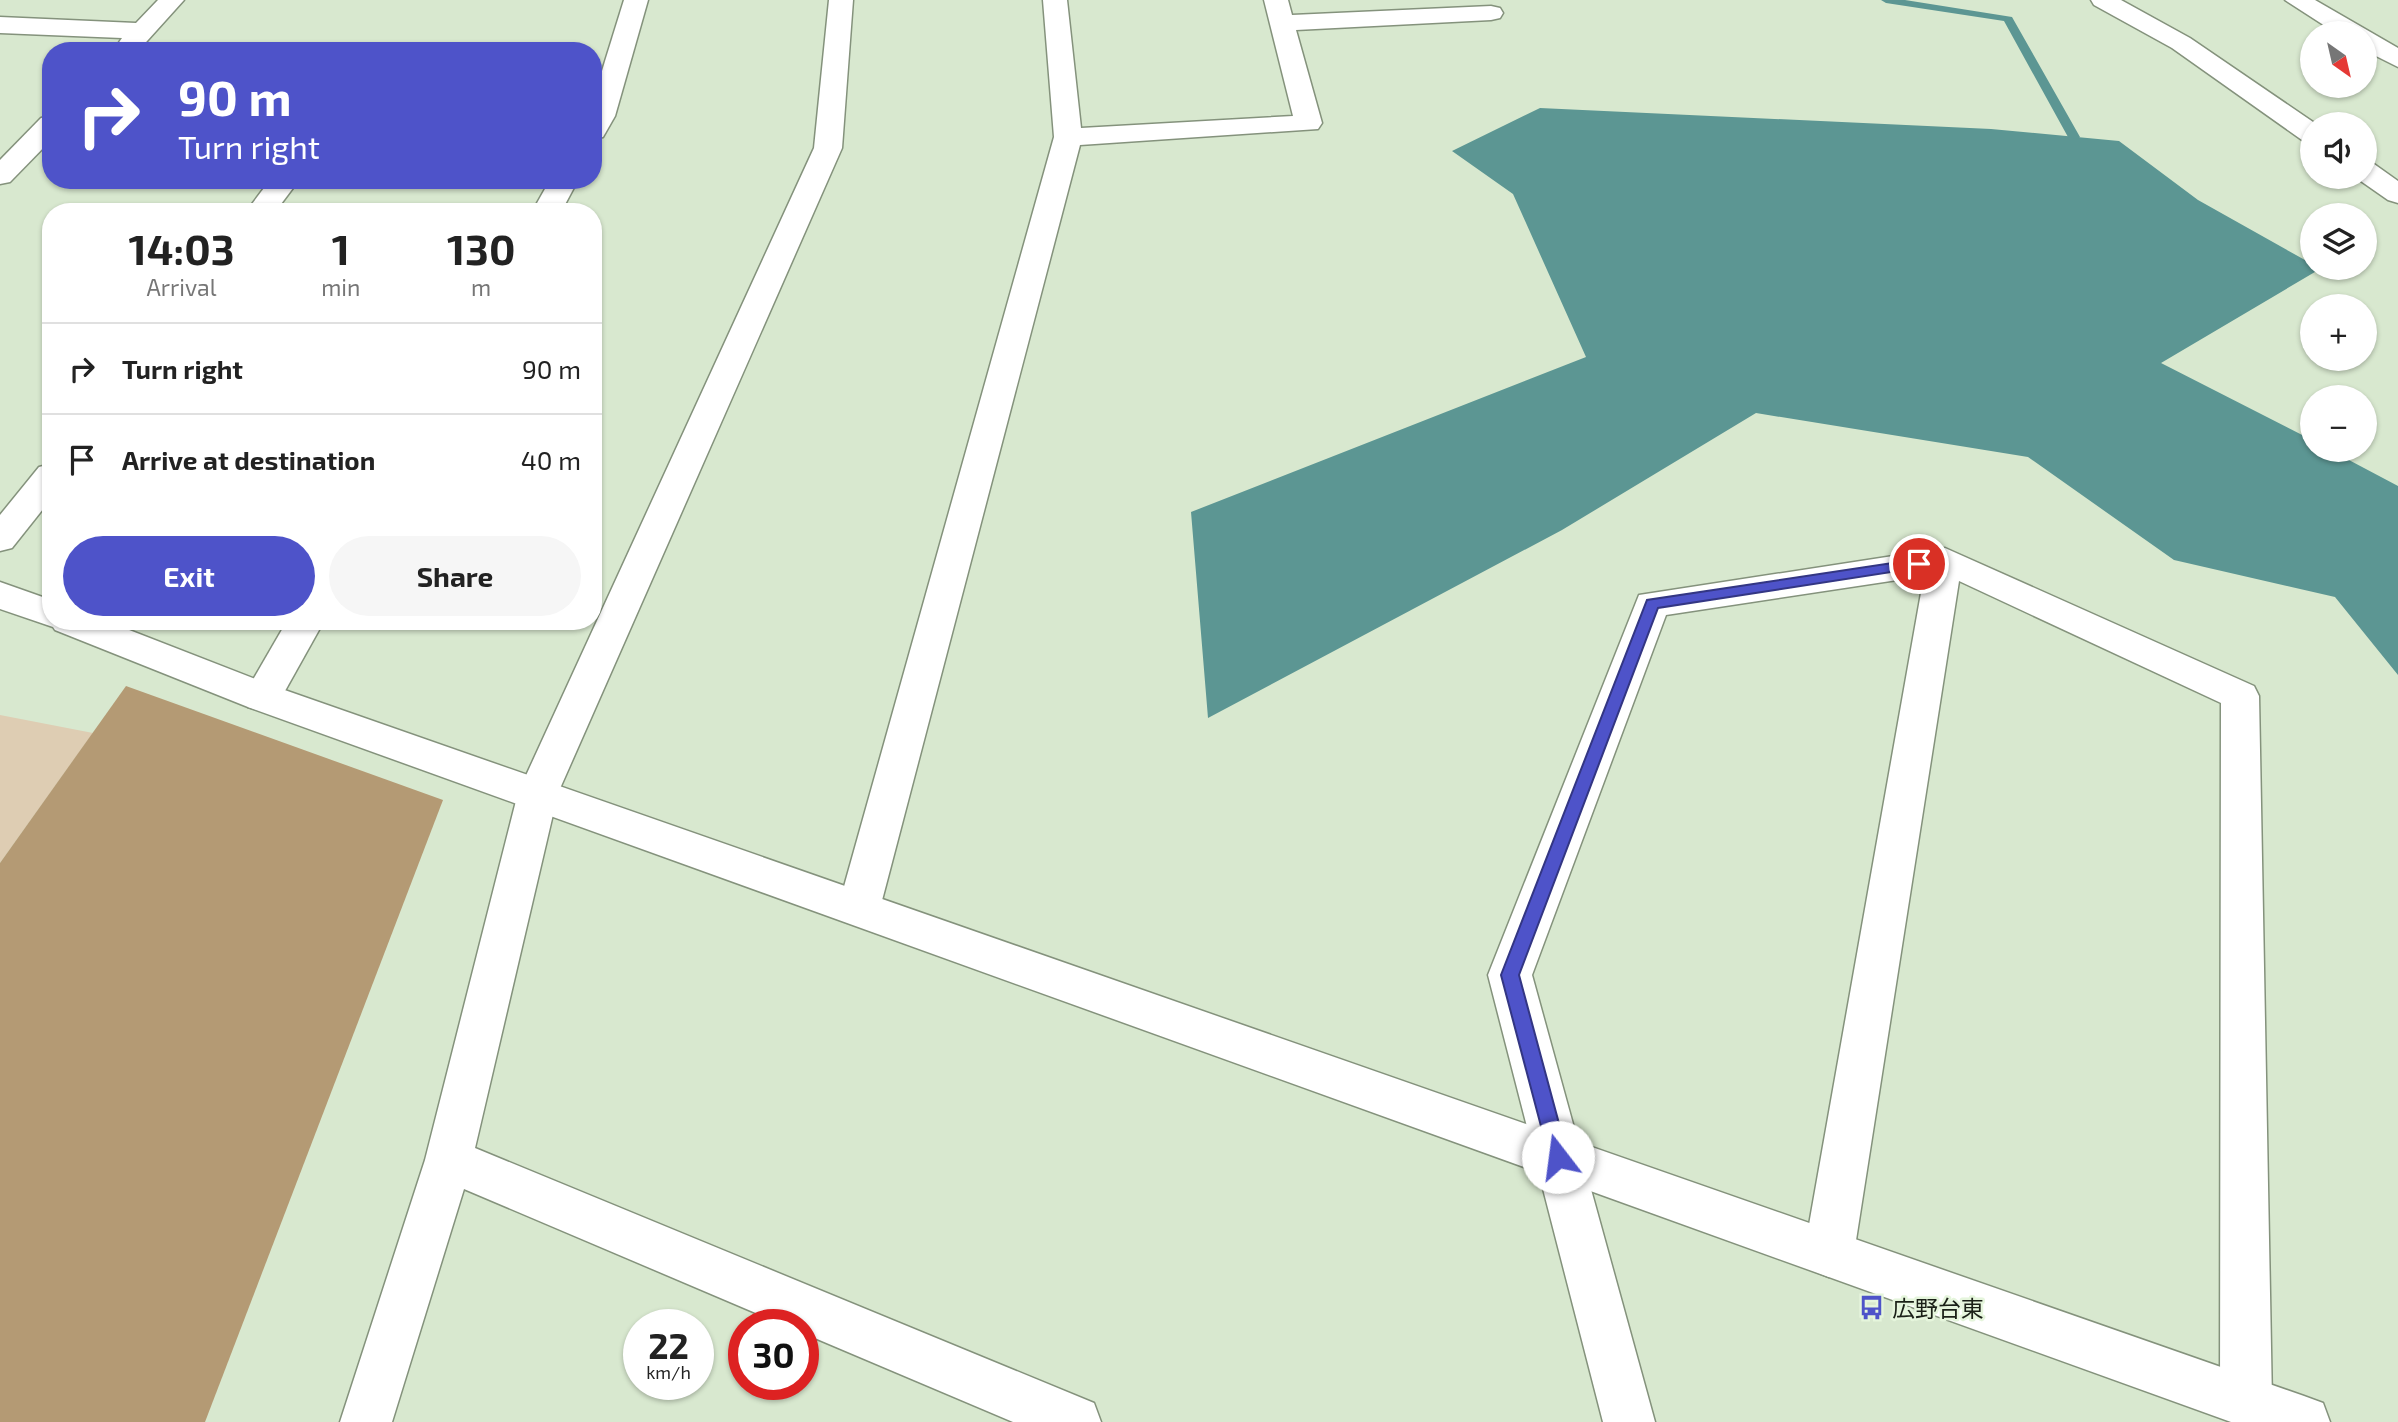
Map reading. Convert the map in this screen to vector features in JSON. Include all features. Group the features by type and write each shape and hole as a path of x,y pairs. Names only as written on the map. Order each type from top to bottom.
{"street":[{"path":"131,42 172,0"},
{"path":"602,103 636,0"},
{"path":"366,1422 449,1160 538,793 828,148 841,0"},
{"path":"859,908 1068,137 1055,0"},
{"path":"2112,5 2159,0"},
{"path":"2297,0 2333,21"},
{"path":"2112,5 2180,43 2300,126"},
{"path":"1068,137 1308,123 1279,12 1491,13"},
{"path":"0,25 142,31"},
{"path":"2377,47 2398,59"},
{"path":"0,176 42,133"},
{"path":"2377,179 2398,194"},
{"path":"267,203 278,189"},
{"path":"0,538 42,486"},
{"path":"1829,1253 1945,560"},
{"path":"1629,1422 1510,975 1652,604 1945,560 2240,696 2246,1402"},
{"path":"0,595 42,611"},
{"path":"91,630 262,696 2304,1422"},
{"path":"262,696 301,630"},
{"path":"449,1160 1074,1422"}],"shaded area":[{"path":"126,686 443,800 205,1422 0,1422 0,863"},
{"path":"0,715 93,733 0,863"}],"water":[{"path":"1540,108 1991,129 2119,141 2198,200 2300,257 2301,280 2161,363 2300,434 2300,462 2353,462 2398,486 2398,675 2335,597 2174,560 2028,457 1756,413 1562,530 1208,718 1191,512 1586,357 1513,194 1452,151"}],"waterway":[{"path":"1886,0 2008,19 2074,137"}],"place":[{"name":"広野台東","path":"1872,1308"}],"route":[{"path":"1558,1157 1510,975 1652,604 1919,564"}]}
